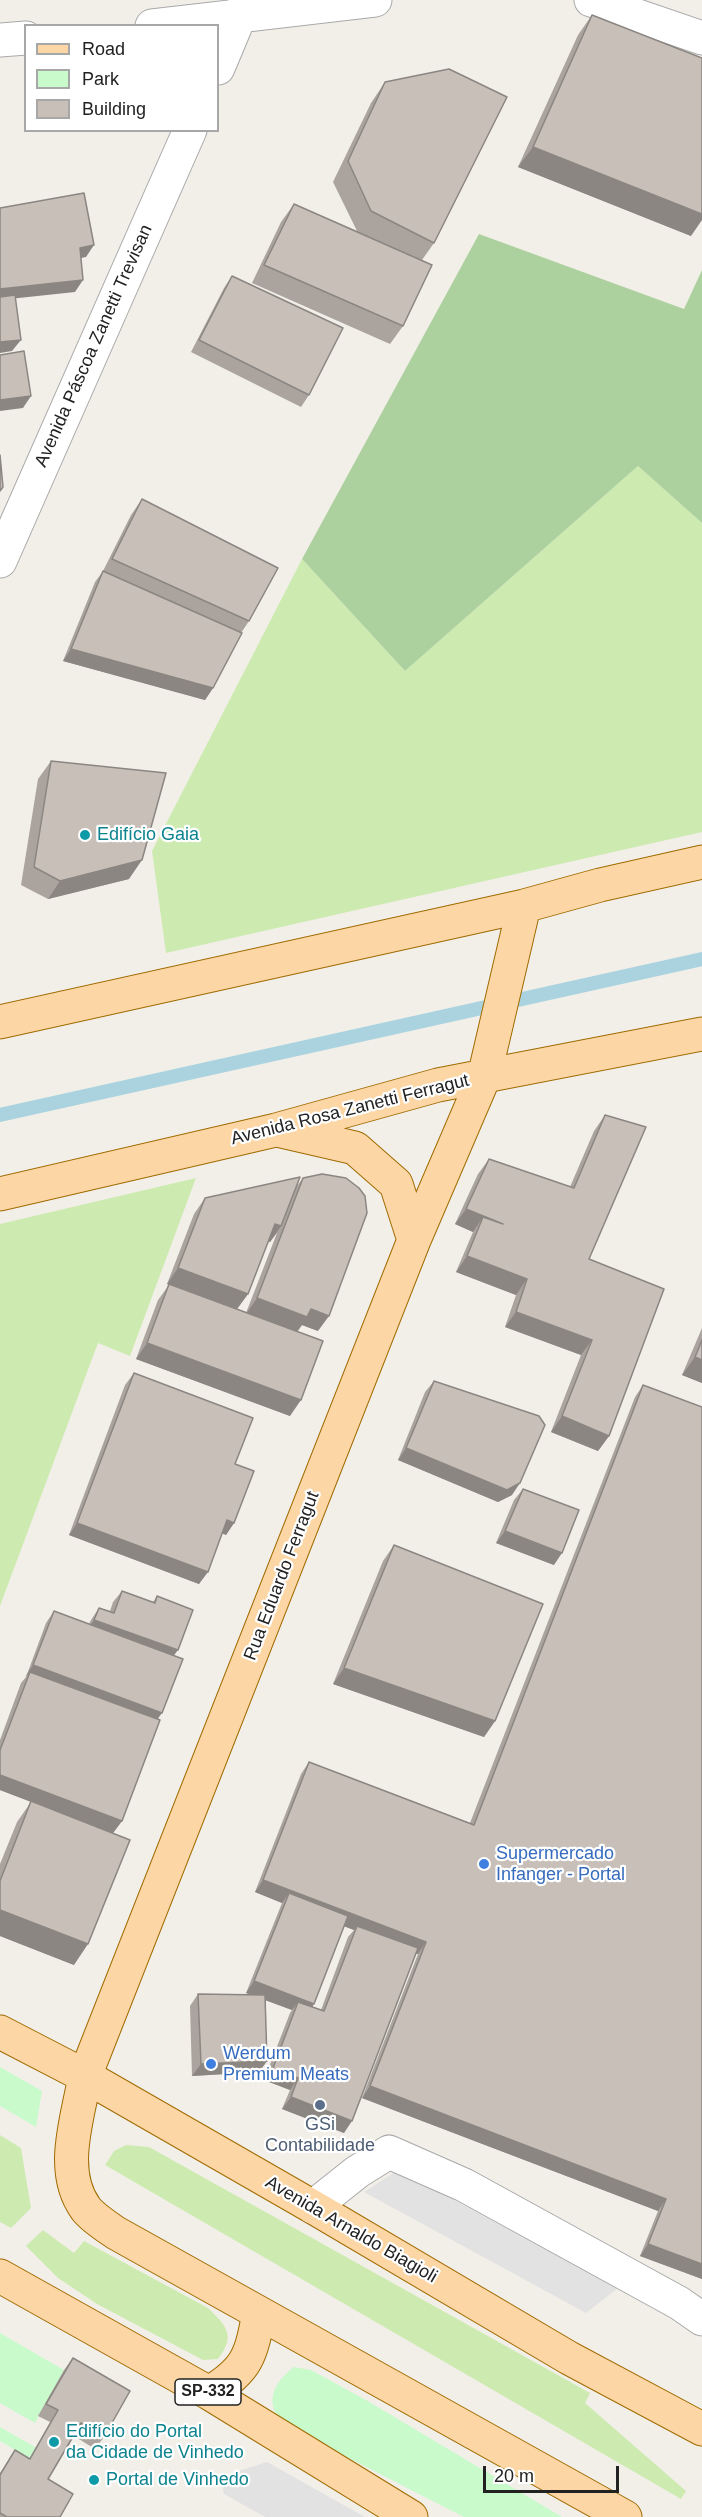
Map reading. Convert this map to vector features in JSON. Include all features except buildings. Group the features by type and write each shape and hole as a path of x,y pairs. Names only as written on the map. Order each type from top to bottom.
{"main road":[{"path":"7,1014 524,906 600,885 702,862"},
{"name":"Rua Eduardo Ferragut","path":"259,2313 116,2233 87,2211 75,2190 70,2162 85,2076 414,1240 484,1077 524,906"},
{"name":"Avenida Rosa Zanetti Ferragut","path":"0,1194 276,1130 438,1085 702,1034"},
{"path":"276,1130 355,1148 396,1184 414,1240"},
{"name":"Avenida Arnaldo Biagioli","path":"0,2032 85,2076 569,2358 702,2429"},
{"name":"SP-332","path":"0,2276 209,2393 411,2517"},
{"path":"209,2393 233,2379 252,2350 259,2313 625,2517"}],"street":[{"path":"163,24 243,9 375,0"},
{"path":"591,0 702,38"},
{"path":"219,66 243,9"},
{"path":"0,40 24,38"},
{"name":"Avenida Páscoa Zanetti Trevisan","path":"3,546 189,132"},
{"path":"313,2207 357,2172 389,2152 464,2185 679,2303 702,2319"}],"green space":[{"path":"479,234 684,309 702,270 702,523 638,466 405,671 302,559"},
{"path":"638,466 702,523 702,832 166,953 152,851 302,559 405,671"},
{"path":"196,1178 130,1356 98,1343 0,1606 0,1224"},
{"path":"0,2067 42,2091 36,2127 0,2106"},
{"path":"0,2135 21,2148 31,2208 11,2228 0,2222"},
{"path":"126,2145 149,2147 590,2393 585,2403 686,2491 681,2499 105,2165 114,2151"},
{"path":"43,2230 74,2253 84,2241 208,2308 220,2320 227,2332 228,2338 224,2351 218,2359 203,2360 97,2304 58,2278 26,2246"},
{"path":"0,2333 64,2370 35,2423 0,2403"},
{"path":"294,2367 311,2370 366,2400 562,2517 464,2517 292,2429 276,2414 273,2398 276,2386"},
{"path":"0,2427 42,2451 36,2462 0,2441"}],"shaded area":[{"path":"398,2170 618,2288 586,2313 364,2192"},
{"path":"267,2462 365,2517 265,2517 224,2494 220,2477"}],"waterway":[{"path":"0,1115 702,959"}],"place":[{"name":"Edifício Gaia","path":"85,835"},
{"name":"Supermercado Infanger - Portal","path":"484,1864"},
{"name":"Werdum Premium Meats","path":"211,2064"},
{"name":"GSi Contabilidade","path":"320,2105"},
{"name":"Edifício do Portal da Cidade de Vinhedo","path":"54,2442"},
{"name":"Portal de Vinhedo","path":"94,2480"}]}
